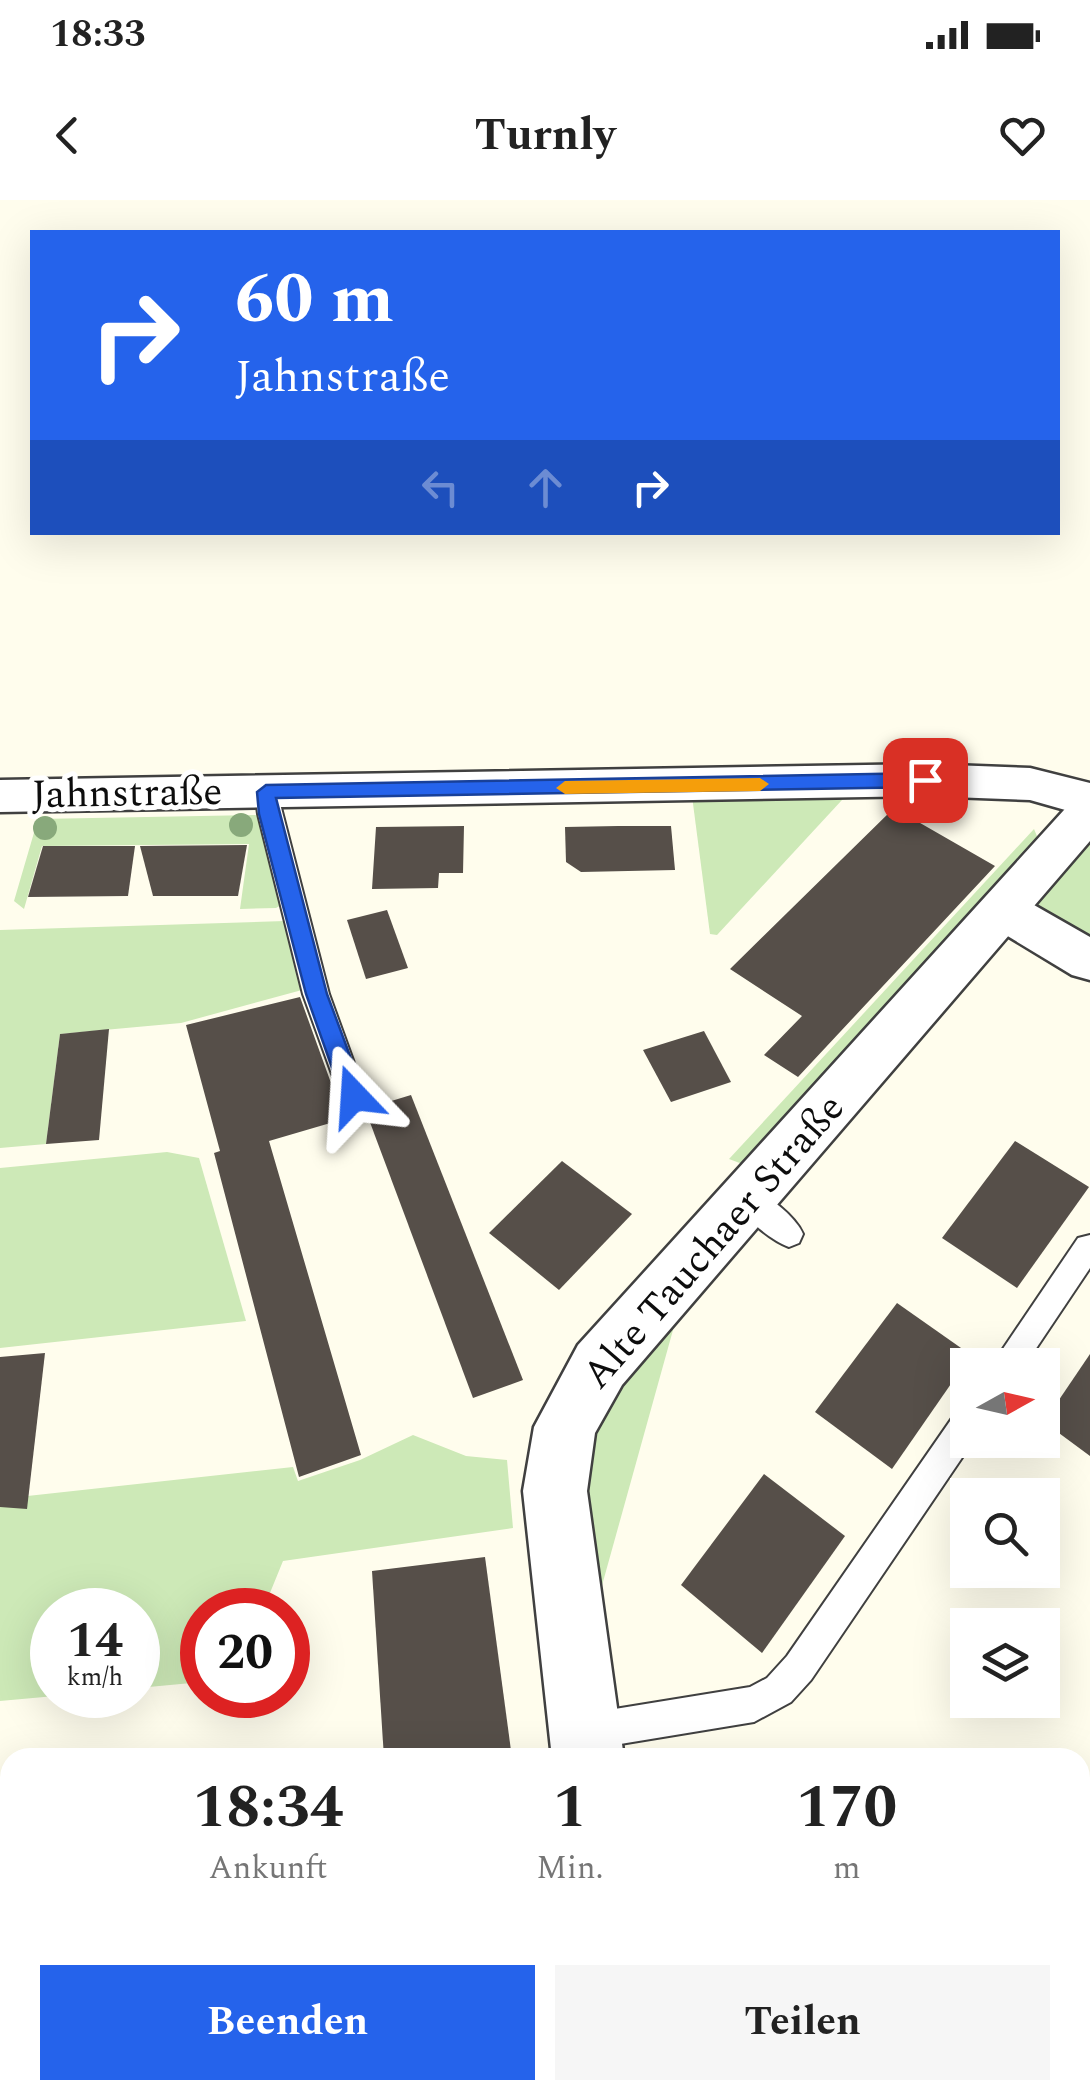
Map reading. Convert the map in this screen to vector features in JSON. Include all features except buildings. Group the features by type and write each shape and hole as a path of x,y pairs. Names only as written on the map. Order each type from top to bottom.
{"street":[{"name":"Jahnstraße","path":"0,796 925,780 1020,781 1059,787 1090,801"},
{"name":"Alte Tauchaer Straße","path":"585,1745 555,1490 566,1428 600,1365 768,1217 1003,910 1090,811"},
{"path":"1003,910 1090,960"}],"lane":[{"path":"266,792 268,814 316,994 354,1096"},
{"path":"1018,1348 1088,1246"},
{"path":"585,1745 754,1704 779,1690 799,1668 950,1448"}],"green space":[{"path":"835,790 842,800 717,935 710,934 692,796"},
{"path":"255,815 264,818 283,904 276,908 240,909 249,844 42,846 24,909 14,901 38,819"},
{"path":"1034,829 1039,841 745,1165 729,1159"},
{"path":"1090,838 1090,943 1035,908 1035,904"},
{"path":"285,921 302,990 181,1023 60,1034 46,1144 0,1148 0,930"},
{"path":"167,1152 199,1158 246,1321 0,1348 0,1168"},
{"path":"678,1312 591,1625 585,1512 589,1453 596,1427 622,1380"},
{"path":"413,1435 466,1456 507,1460 513,1528 283,1561 272,1588 180,1588 180,1684 160,1686 160,1588 30,1588 30,1698 0,1701 0,1499 293,1467 298,1481 360,1460"}],"slow traffic":[{"path":"565,788 760,784"}],"route":[{"path":"354,1096 316,994 268,814 266,792 925,780"}]}
